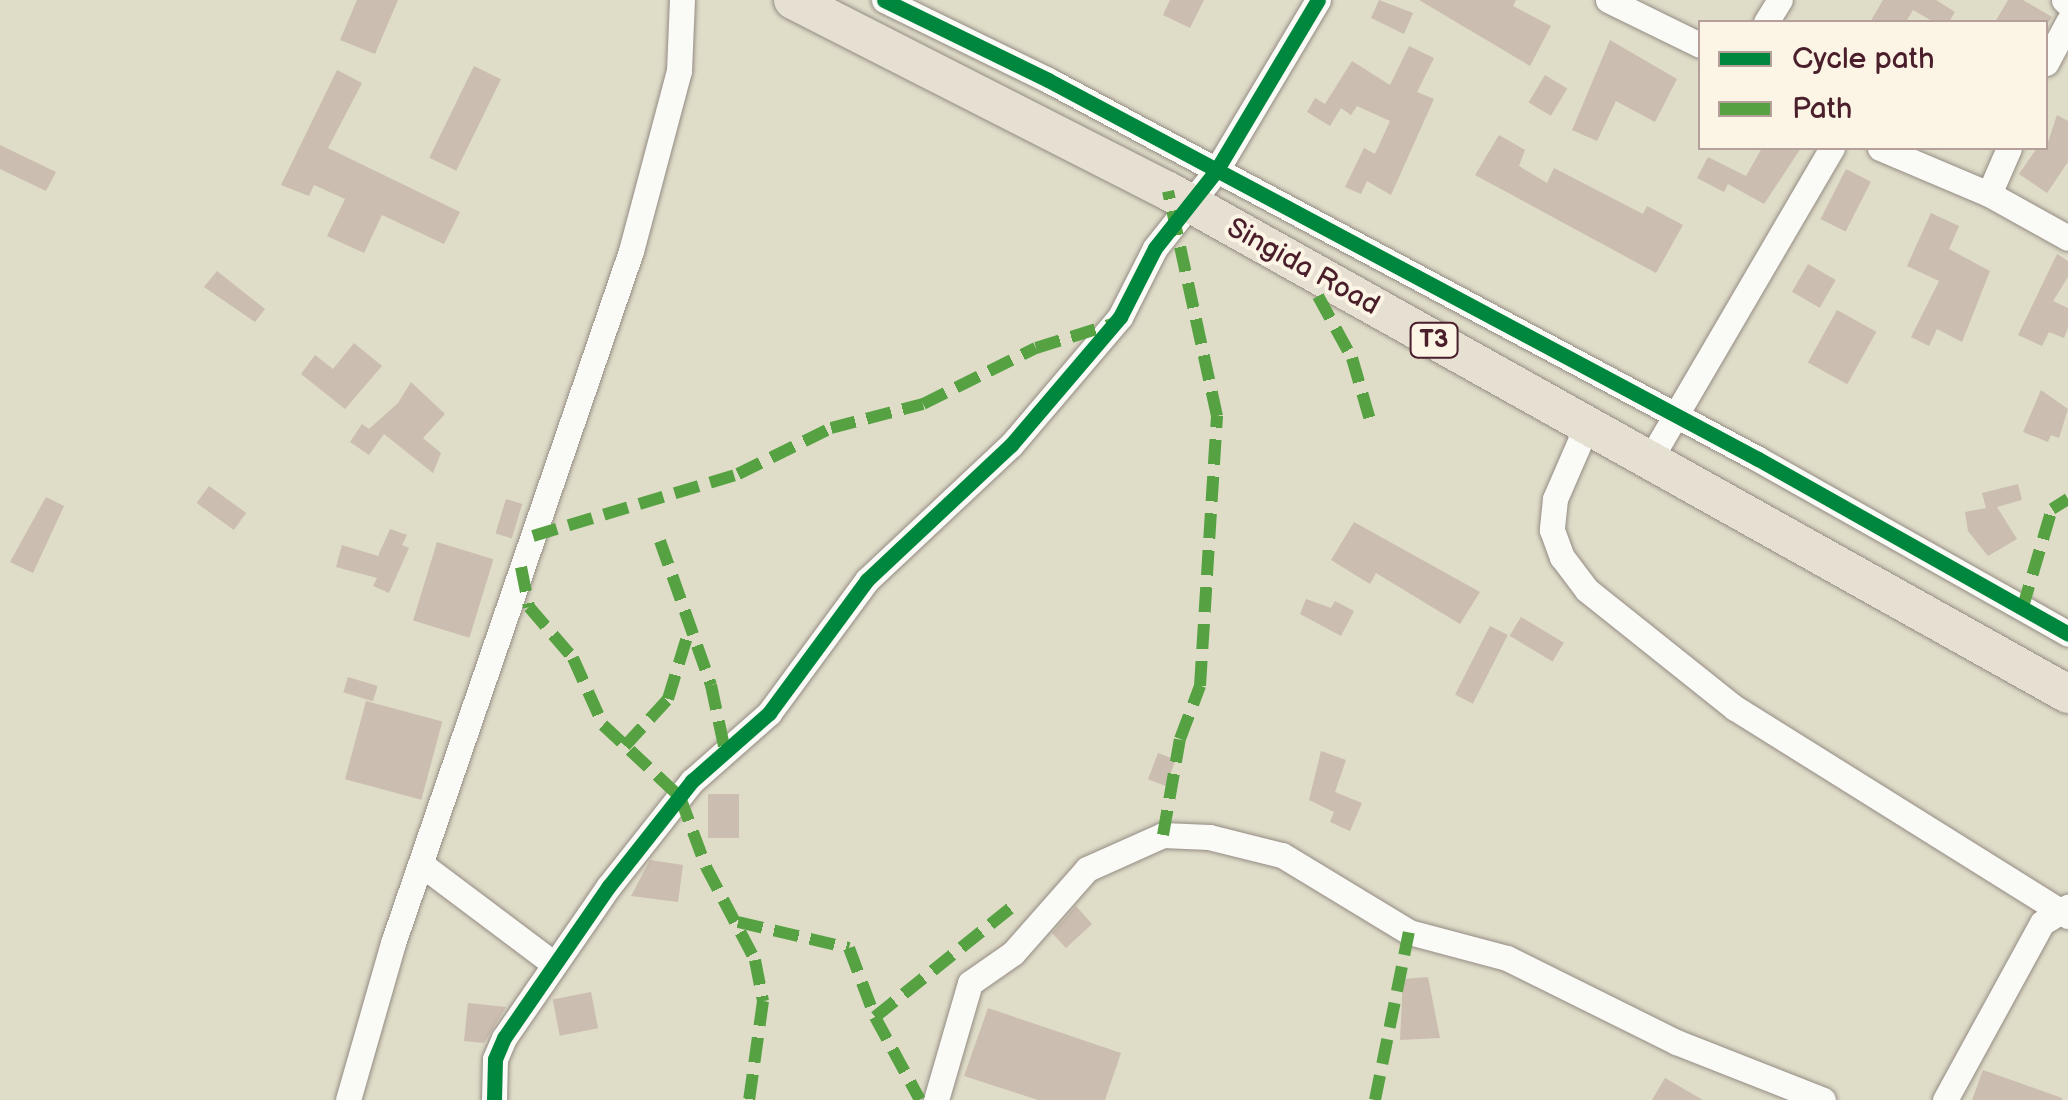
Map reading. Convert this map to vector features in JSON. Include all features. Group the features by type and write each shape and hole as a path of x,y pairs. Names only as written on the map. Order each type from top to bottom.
{"highway":[{"name":"Singida Road","path":"793,0 1192,205 2068,694"}],"street":[{"path":"348,1100 359,1046 631,252 679,71 682,0"},
{"path":"884,0 1216,171 2068,634"},
{"path":"494,1100 495,1059 504,1038 554,964 692,782 769,713 868,580 1052,400 1120,317 1154,248 1216,171 1318,0"},
{"path":"1608,0 1698,44"},
{"path":"2048,59 2068,22"},
{"path":"1649,461 1831,150"},
{"path":"1885,150 1990,194 2068,238"},
{"path":"1990,194 2008,150"},
{"path":"1588,425 1555,499 1552,530 1562,557 1587,590 1735,708 2065,912"},
{"path":"936,1100 970,983 1013,953 1087,870 1163,835 1209,837 1282,854 1409,932 1525,965 1676,1042 1823,1100"},
{"path":"421,864 554,964"},
{"path":"1945,1100 2042,923 2065,912"}],"building":[{"path":"357,0 398,0 375,54 340,40"},
{"path":"1170,0 1204,0 1190,28 1163,15"},
{"path":"1379,0 1413,13 1404,34 1371,18"},
{"path":"1419,0 1516,0 1513,6 1551,26 1530,66"},
{"path":"1883,0 1936,0 1955,12 1950,20 1930,20 1913,10 1907,20 1871,20"},
{"path":"2008,0 2023,0 2052,17 2049,22 1996,20"},
{"path":"1610,40 1677,79 1655,122 1616,101 1597,141 1572,130"},
{"path":"1409,46 1434,58 1417,92 1434,99 1391,195 1367,181 1361,194 1345,187 1364,148 1375,154 1390,121 1357,106 1351,115 1341,108 1330,126 1307,112 1315,98 1325,104 1352,61 1390,85"},
{"path":"474,66 501,79 456,171 429,158"},
{"path":"337,70 362,83 328,148 460,212 444,244 382,215 364,253 327,236 345,199 314,185 309,196 281,185"},
{"path":"1545,75 1567,88 1551,116 1529,102"},
{"path":"2057,115 2068,121 2068,162 2047,193 2019,174 2036,150 2048,150"},
{"path":"1499,135 1525,150 1519,166 1547,183 1554,168 1643,214 1647,206 1683,225 1656,273 1475,175"},
{"path":"0,145 56,172 46,191 0,169"},
{"path":"1761,150 1800,150 1764,204 1728,184 1724,192 1697,178 1708,157 1746,176"},
{"path":"1846,169 1871,182 1846,232 1821,219"},
{"path":"1931,213 1959,226 1949,249 1990,271 1962,342 1937,329 1929,346 1911,337 1939,281 1907,266"},
{"path":"2057,254 2068,261 2068,277 2053,301 2068,308 2068,328 2064,338 2049,332 2042,346 2018,335"},
{"path":"1808,264 1836,280 1820,308 1792,292"},
{"path":"217,271 265,309 255,322 204,287"},
{"path":"1837,310 1876,332 1847,384 1808,362"},
{"path":"354,343 382,366 345,409 301,374 315,355 333,369"},
{"path":"411,382 445,414 423,438 441,453 433,473 384,434 369,455 350,442 362,424 369,429 398,403"},
{"path":"2041,390 2068,409 2059,438 2051,435 2048,442 2023,432"},
{"path":"2018,484 2022,500 1997,507 2017,539 1988,556 1968,531 1965,512 1986,508 1982,493"},
{"path":"209,486 246,513 234,530 197,503"},
{"path":"46,497 64,506 33,573 10,562"},
{"path":"506,499 522,504 512,538 495,533"},
{"path":"1354,522 1480,592 1460,624 1376,573 1370,584 1331,560"},
{"path":"390,529 407,535 402,545 409,548 389,593 373,586 377,578 336,567 342,545 378,556"},
{"path":"437,542 493,559 469,638 413,620"},
{"path":"1306,599 1331,608 1335,601 1354,611 1341,636 1300,614"},
{"path":"1521,617 1564,643 1553,662 1510,636"},
{"path":"1490,626 1508,635 1473,704 1455,695"},
{"path":"348,677 378,686 373,701 343,692"},
{"path":"366,701 442,721 421,800 345,779"},
{"path":"1321,751 1346,760 1335,792 1362,803 1350,831 1330,822 1334,812 1309,800"},
{"path":"1158,753 1176,760 1166,786 1148,779"},
{"path":"708,794 739,794 739,838 708,838"},
{"path":"650,860 683,865 678,902 631,896"},
{"path":"1076,906 1092,924 1066,948 1052,933"},
{"path":"1428,977 1440,1038 1400,1040 1403,979"},
{"path":"591,992 598,1028 560,1036 553,999"},
{"path":"468,1003 506,1007 484,1043 464,1041"},
{"path":"988,1008 1121,1053 1105,1100 1038,1100 964,1076"},
{"path":"1983,1070 2062,1098 2062,1100 1972,1100"},
{"path":"1665,1078 1703,1100 1652,1100"}],"marked path":[{"path":"1163,835 1180,739 1200,686 1217,416 1168,191"},
{"path":"1318,296 1352,358 1370,420"},
{"path":"533,536 738,474 831,428 923,404 1036,348 1112,324"},
{"path":"2022,610 2052,509 2068,499"},
{"path":"660,541 711,685 725,751"},
{"path":"521,567 529,607 573,658 603,725 680,797 706,867 755,960 763,1001 749,1100"},
{"path":"625,746 668,699 691,624"},
{"path":"875,1017 1017,903"},
{"path":"738,922 849,948 875,1017 920,1100"},
{"path":"1375,1100 1409,932"}],"cycle path":[{"path":"884,0 1048,80 1758,459 2068,634"},
{"path":"494,1100 495,1059 504,1038 609,886 692,781 769,713 867,580 1011,445 1120,317 1155,248 1216,171 1318,0"}]}
